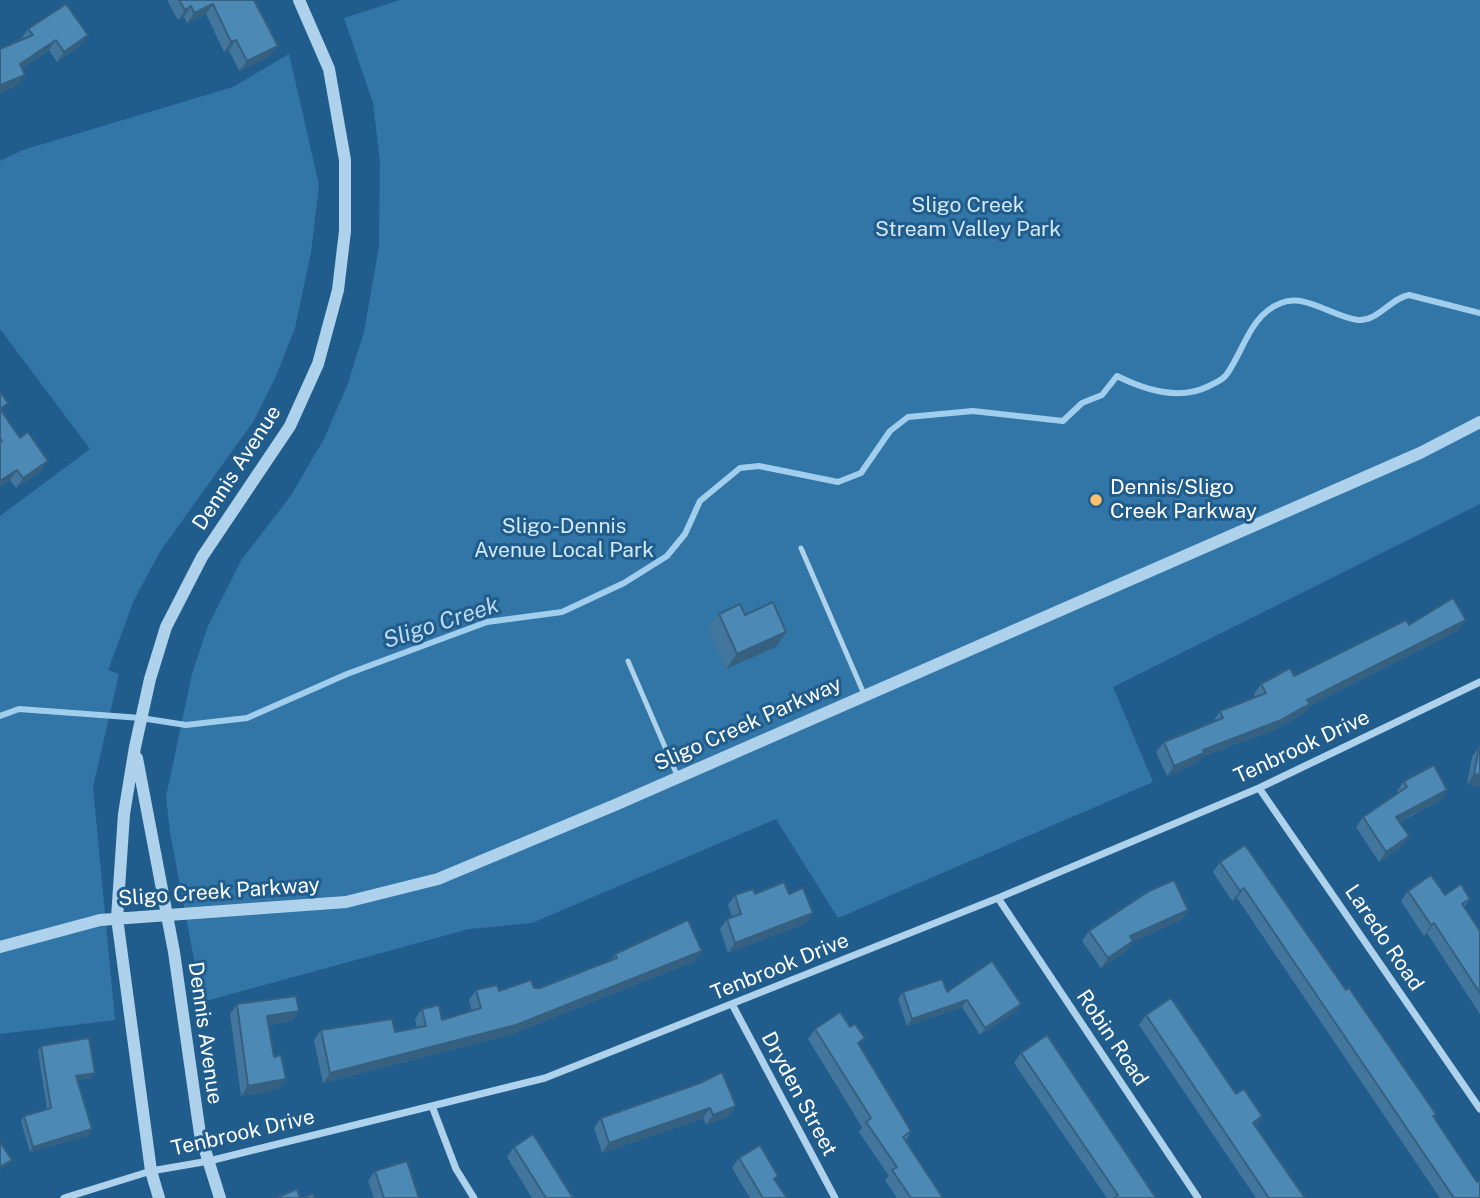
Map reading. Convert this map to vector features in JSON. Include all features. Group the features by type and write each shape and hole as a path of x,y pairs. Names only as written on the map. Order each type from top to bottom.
{"street":[{"name":"Dennis Avenue","path":"159,1198 151,1171 117,918 124,814 150,679 166,627 202,556 290,426 318,364 338,290 345,231 345,160 329,69 301,1"},
{"name":"Sligo Creek Parkway","path":"0,947 19,940 117,918 346,902 438,878 615,805 677,775 1420,453 1480,422"},
{"name":"Tenbrook Drive","path":"64,1198 151,1171 209,1161 545,1079 998,898 1259,788 1480,682"},
{"name":"Dennis Avenue","path":"135,747 167,915 200,1134 220,1198"},
{"name":"Laredo Road","path":"1259,788 1480,1109"},
{"name":"Robin Road","path":"998,898 1198,1198"},
{"name":"Dryden Street","path":"733,1006 835,1198"},
{"path":"432,1107 456,1169 474,1198"}],"lane":[{"path":"801,548 864,694"},
{"path":"628,661 677,775"}],"green space":[{"name":"Sligo Creek Stream Valley Park","path":"400,0 1480,0 1480,504 1113,687 1153,782 838,918 776,819 532,923 469,929 202,1002 170,832 166,797 192,674 208,626 242,559 290,497 324,439 347,386 364,332 379,247 380,161 373,103 344,18"},
{"path":"289,54 319,185 311,252 295,328 276,376 253,422 161,550 134,600 108,670 119,674 93,787 115,1020 0,1034 0,516 90,449 0,329 0,161 23,150 233,87"}],"building":[{"path":"179,0 254,0 278,46 247,61 236,40 231,42 213,4 194,13 191,6 185,10"},
{"path":"66,4 88,35 64,52 56,40 20,64 25,75 0,85 0,49 33,35 28,29"},
{"path":"0,392 8,403 0,409"},
{"path":"0,409 20,438 28,432 48,461 23,478 17,470 0,481"},
{"path":"1453,598 1466,620 1307,700 1310,704 1281,720 1203,750 1204,753 1174,766 1164,742 1223,718 1220,711 1266,693 1261,684 1290,668 1294,676 1406,620 1409,625"},
{"path":"773,602 786,632 737,654 719,614 740,604 745,615"},
{"path":"1480,747 1480,775 1474,774"},
{"path":"1434,765 1447,790 1396,817 1409,836 1386,852 1363,817 1407,787 1404,781"},
{"path":"1245,845 1436,1114 1433,1116 1477,1182 1480,1181 1480,1198 1454,1198 1244,888 1240,891 1220,862"},
{"path":"1431,875 1445,895 1461,884 1470,899 1462,904 1480,931 1480,993 1434,923 1431,925 1408,891"},
{"path":"1174,880 1188,910 1130,936 1133,941 1108,958 1089,931 1149,891"},
{"path":"784,882 789,894 803,888 813,913 735,943 727,919 741,914 735,895 753,889 755,894"},
{"path":"688,920 702,951 516,1025 330,1073 321,1030 392,1019 395,1032 426,1026 422,1009 439,1005 442,1020 481,1008 476,990 497,985 499,991 531,980 534,988 540,988 617,958 615,954"},
{"path":"992,961 1021,1004 985,1028 967,1000 912,1019 903,992 942,979 947,992"},
{"path":"296,996 299,1011 267,1016 274,1057 281,1055 286,1079 248,1086 237,1004"},
{"path":"1171,998 1236,1094 1244,1089 1262,1116 1253,1123 1305,1198 1269,1198 1146,1015"},
{"path":"840,1012 850,1027 855,1024 865,1038 858,1043 911,1131 903,1137 943,1198 911,1198 892,1170 897,1167 866,1122 871,1118 815,1029"},
{"path":"1047,1035 1156,1198 1114,1198 1118,1195 1021,1053"},
{"path":"89,1038 95,1073 76,1076 92,1129 33,1147 24,1116 51,1108 41,1046"},
{"path":"722,1072 736,1106 713,1115 710,1108 609,1143 601,1118 700,1083"},
{"path":"533,1134 573,1198 546,1198 514,1147"},
{"path":"0,1142 12,1160 0,1167"},
{"path":"760,1145 778,1176 774,1179 787,1198 763,1198 739,1158"},
{"path":"407,1161 419,1198 384,1198 375,1171"},
{"path":"297,1189 300,1198 276,1198"}],"waterway":[{"name":"Sligo Creek","path":"0,716 19,709 141,718 186,725 247,718 347,674 487,622 562,612 624,583 667,556 685,534 700,501 740,468 759,466 838,482 861,473 890,431 908,417 973,411 1063,421 1082,403 1102,395 1117,376 1139,386 1163,392 1186,393 1198,390 1225,376 1255,324 1270,309 1290,301 1309,303 1358,320 1378,314 1396,300 1409,295 1480,313"}],"place":[{"name":"Dennis/Sligo Creek Parkway","path":"1096,500"}],"park label":[{"name":"Sligo-Dennis Avenue Local Park","path":"564,539"}]}
